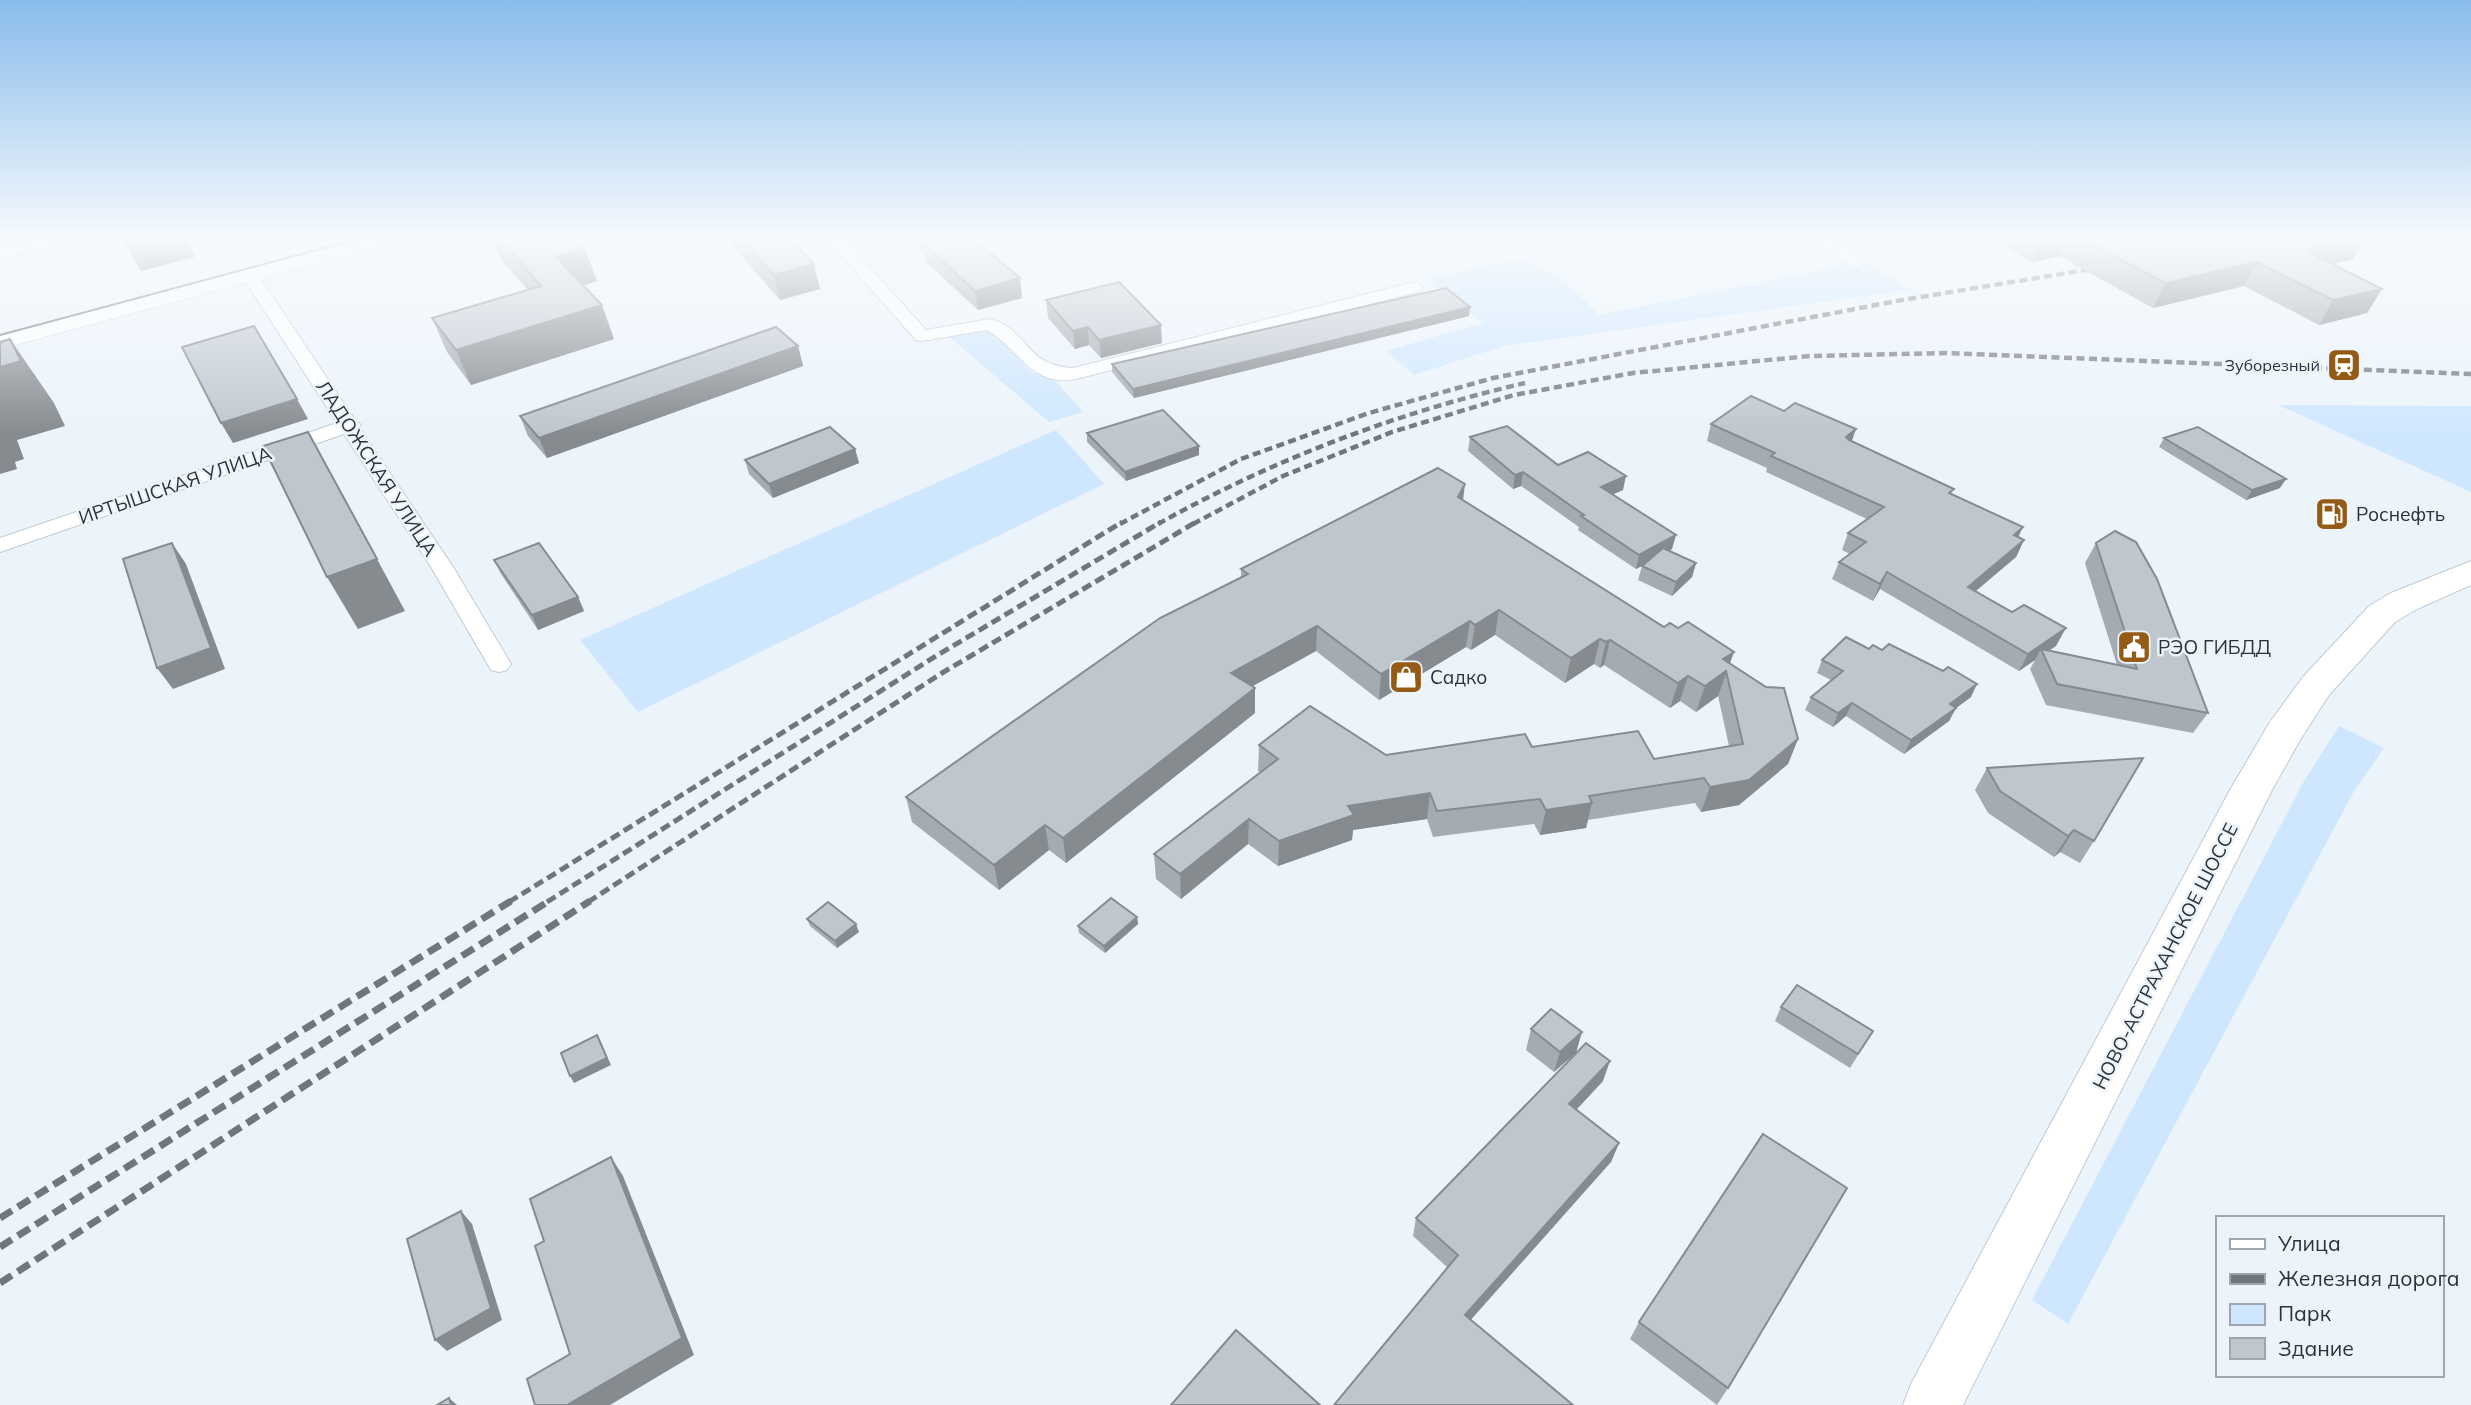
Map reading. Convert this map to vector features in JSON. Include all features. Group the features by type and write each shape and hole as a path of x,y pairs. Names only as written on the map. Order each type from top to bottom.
{"main road":[{"name":"НОВО-АСТРАХАНСКОЕ ШОССЕ","path":"1932,1405 2251,790 2284,732 2316,686 2382,614 2404,601 2471,572"}],"street":[{"path":"0,324 81,303"},
{"path":"0,342 149,303"},
{"name":"ЛАДОЖСКАЯ УЛИЦА","path":"268,303 442,567 499,664"},
{"path":"893,303 922,335 990,324 1039,369 1054,375 1073,374 1354,303"},
{"name":"ИРТЫШСКАЯ УЛИЦА","path":"0,545 351,425"}],"green space":[{"path":"1457,303 1587,303 1599,315 1660,303 1819,303 1504,346 1414,375 1386,351 1483,323"},
{"path":"991,329 1032,372 1053,378 1083,412 1049,422 948,336"},
{"path":"2278,405 2471,406 2471,492"},
{"path":"1056,430 1104,484 638,712 580,640"},
{"path":"2339,726 2384,748 2353,793 2068,1324 2032,1300 2304,781"}],"building":[{"path":"485,303 600,303 602,305 456,350 432,318"},
{"path":"1048,303 1139,303 1161,325 1099,340 1088,327 1073,331"},
{"path":"1382,303 1464,303 1470,307 1133,389 1112,364"},
{"path":"254,326 297,399 221,423 182,347"},
{"path":"776,327 798,346 539,438 520,416"},
{"path":"10,339 21,361 0,367 0,342"},
{"path":"1751,396 1784,411 1795,403 1856,429 1846,437 1849,440 1954,489 1949,493 2023,527 2014,535 2024,540 1968,587 2012,612 2024,605 2066,628 2028,654 1887,572 1880,584 1839,562 1866,542 1848,533 1884,507 1771,456 1775,453 1711,424"},
{"path":"1163,410 1199,446 1125,472 1087,433"},
{"path":"1507,426 1558,465 1588,452 1626,476 1601,487 1676,535 1639,555 1523,472 1515,475 1470,437"},
{"path":"830,427 855,449 769,484 745,460"},
{"path":"2198,427 2286,479 2252,490 2164,438"},
{"path":"308,432 377,559 327,577 263,446"},
{"path":"1438,468 1465,484 1458,497 1664,627 1670,623 1678,628 1688,622 1734,652 1723,659 1766,687 1784,688 1798,739 1749,780 1710,787 1704,778 1589,796 1592,803 1546,810 1540,799 1437,811 1430,793 1348,806 1354,815 1279,841 1249,819 1180,874 1154,854 1278,759 1259,745 1310,706 1386,755 1525,734 1532,747 1638,731 1654,759 1743,744 1726,671 1705,686 1688,676 1678,683 1610,640 1606,642 1600,639 1571,658 1499,610 1475,625 1470,621 1381,674 1317,626 1231,673 1255,688 1063,838 1045,825 994,865 906,797 1160,618 1248,574 1241,569"},
{"path":"2115,531 2136,542 2157,579 2208,713 2057,684 2041,649 2137,669 2096,543"},
{"path":"172,543 211,648 157,668 123,559"},
{"path":"539,543 578,597 532,615 494,560"},
{"path":"1663,548 1696,563 1676,582 1642,566"},
{"path":"1846,637 1869,649 1873,645 1882,650 1889,644 1943,671 1948,667 1977,684 1950,704 1956,708 1911,740 1852,703 1838,713 1811,697 1843,671 1822,660"},
{"path":"2143,758 2094,841 2074,830 2068,836 2000,791 1987,768"},
{"path":"1111,898 1137,917 1104,946 1078,926"},
{"path":"828,902 856,924 835,941 807,919"},
{"path":"1797,985 1873,1031 1858,1054 1781,1007"},
{"path":"1551,1009 1582,1032 1560,1052 1531,1029"},
{"path":"597,1035 607,1058 570,1076 561,1053"},
{"path":"1586,1043 1610,1061 1569,1104 1619,1143 1465,1315 1573,1405 1334,1405 1458,1255 1416,1218"},
{"path":"1763,1134 1847,1188 1728,1388 1639,1322"},
{"path":"611,1157 682,1338 567,1405 535,1405 527,1379 570,1354 535,1246 544,1241 530,1199"},
{"path":"461,1211 491,1308 435,1340 407,1239"},
{"path":"1236,1330 1320,1405 1171,1405"},
{"path":"449,1398 451,1405 437,1405"}],"tram line":[{"path":"0,335 121,303"}],"railway":[{"path":"1120,524 1241,459 1369,413 1493,378 1889,303"},
{"path":"1193,524 1283,476 1392,432 1514,395 1633,373 1810,356 1947,353 2471,374"},
{"path":"1158,524 1246,479 1337,440 1430,409 1525,383"},
{"path":"509,902 1122,522"},
{"path":"547,902 936,656 1161,522"},
{"path":"588,902 942,673 1196,522"},
{"path":"0,1218 511,901"},
{"path":"0,1247 549,901"},
{"path":"0,1283 590,901"}],"place":[{"name":"Зуборезный","path":"2344,365"},
{"name":"Роснефть","path":"2332,514"},
{"name":"РЭО ГИБДД","path":"2134,647"},
{"name":"Садко","path":"1406,677"}]}
